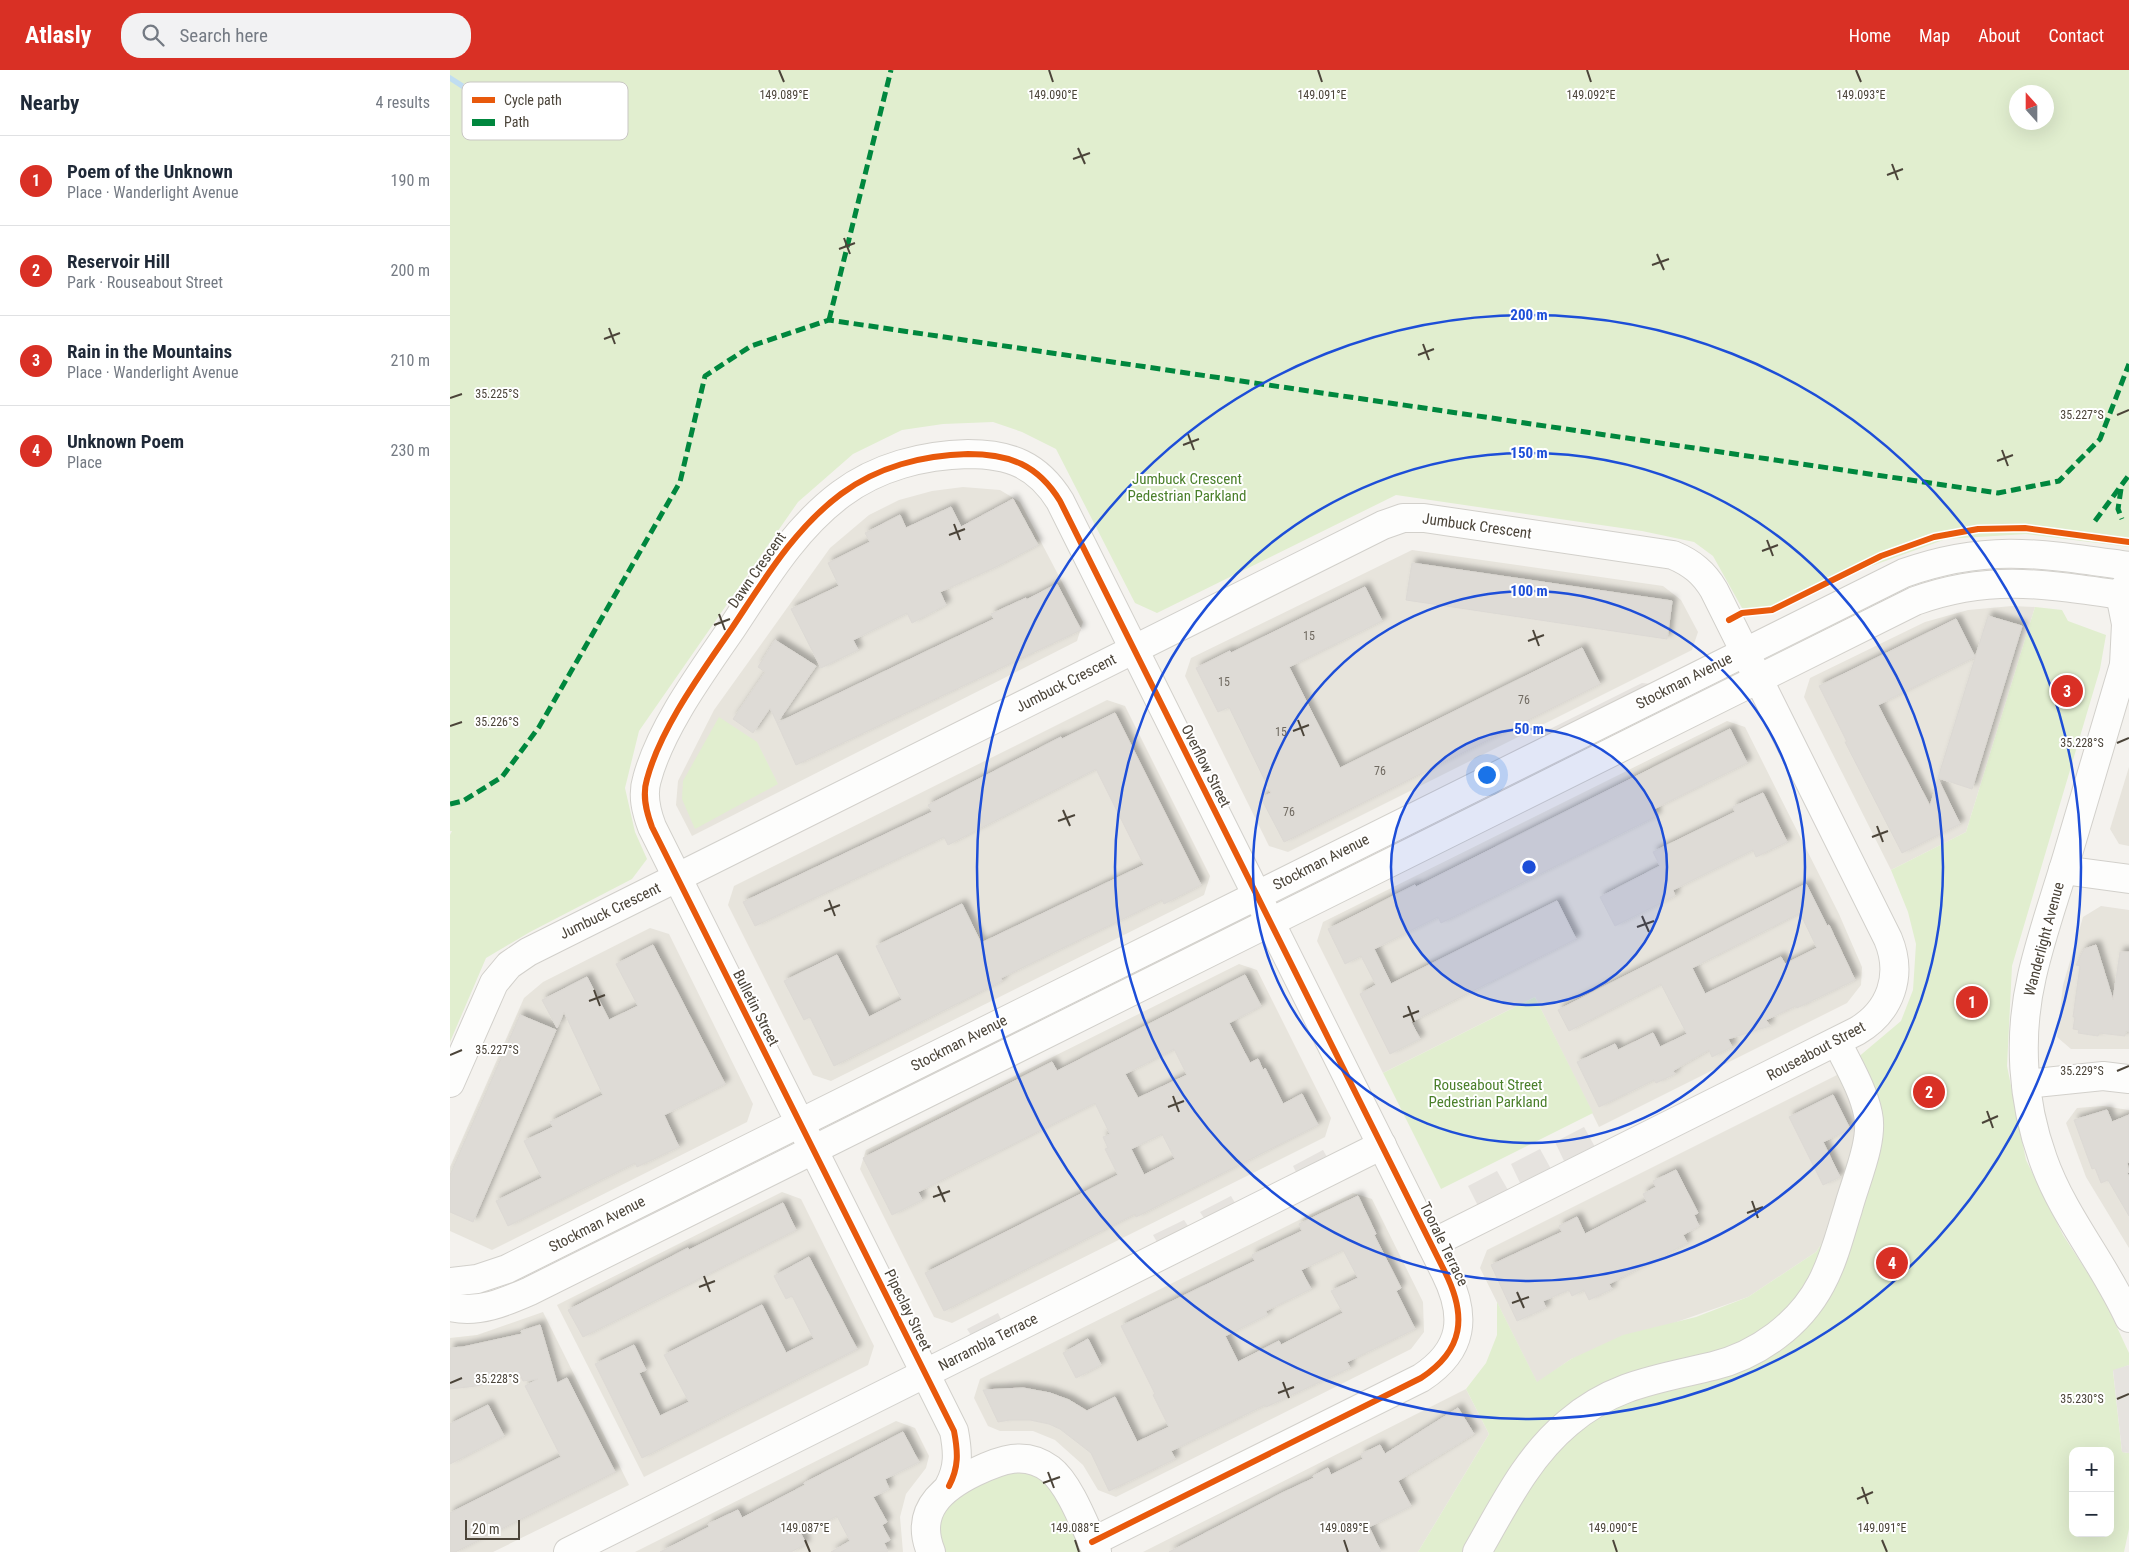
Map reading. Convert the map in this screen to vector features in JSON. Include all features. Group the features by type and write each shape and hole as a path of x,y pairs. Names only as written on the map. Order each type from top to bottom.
{"street":[{"name":"Dawn Crescent","path":"677,878 652,826 645,804 646,780 661,743 689,692 798,534 821,510 843,493 878,473 916,460 963,454 997,456 1010,459 1034,471 1044,479 1060,501 1134,649"},
{"name":"Jumbuck Crescent","path":"450,1083 489,993 501,973 528,952 1383,525 1403,518 1414,517 1673,555 1693,565 1708,581 1751,665"},
{"name":"Stockman Avenue","path":"450,1307 472,1310 512,1300 1270,922 1751,665 1881,583 1927,564 1952,558 1985,554 2026,552 2129,566"},
{"name":"Stockman Avenue","path":"450,1282 478,1279 507,1269 1256,894 1751,665 1922,598 1958,588 1995,583 2025,583 2126,591"},
{"name":"Wanderlight Avenue","path":"2126,591 2127,661 2038,952 2028,995 2024,1030 2026,1084 2035,1134 2052,1183 2112,1284 2129,1318"},
{"name":"Overflow Street","path":"1134,649 1256,894"},
{"name":"Rouseabout Street","path":"1431,1244 1837,1042 1866,1026 1882,1010 1892,991 1895,970 1895,959 1888,938 1751,665"},
{"path":"2063,870 2129,879"},
{"name":"Bulletin Street","path":"677,878 813,1150"},
{"name":"Toorale Terrace","path":"1095,1547 1421,1378 1440,1364 1453,1344 1459,1320 1459,1308 1452,1285 1256,894"},
{"path":"1477,1552 1525,1470 1543,1447 1568,1422 1608,1396 1645,1381 1714,1366 1755,1349 1791,1323 1809,1304 1821,1284 1836,1250 1869,1136 1869,1116 1864,1097 1837,1042"},
{"path":"2026,1084 2103,1076 2129,1079"},
{"name":"Narrambla Terrace","path":"568,1552 1382,1145"},
{"name":"Pipeclay Street","path":"813,1150 954,1431 973,1452 984,1459 1000,1460"},
{"name":"Pipeclay Street","path":"949,1486 955,1474 958,1459 954,1431"},
{"path":"931,1552 927,1536 928,1517 936,1500 949,1486 1000,1460 1017,1458 1049,1468 1066,1488 1095,1547"}],"shaded area":[{"path":"963,487 1000,490 1020,502 1083,622 1077,641 692,836 676,805 678,781 714,710 830,548 869,515 899,500 932,491"},
{"path":"1412,550 1663,586 1681,600 1698,632 1692,650 1288,852 1269,846 1185,676 1191,658"},
{"path":"2012,606 2035,607 1966,832 1891,870 1804,697 1810,678 1925,622 1968,610"},
{"path":"1642,683 1653,684 1539,741 1544,732"},
{"path":"1107,700 1125,706 1210,876 1204,895 831,1081 813,1075 728,905 734,886"},
{"path":"1727,721 1745,727 1839,914 1862,967 1861,985 1847,1003 1599,1127 1535,997 1383,1073 1317,941 1323,922"},
{"path":"2129,767 2129,846 2119,844 2110,829"},
{"path":"2101,906 2129,910 2129,1049 2071,1049 2057,1037 2063,985 2083,917"},
{"path":"650,928 669,934 753,1104 747,1122 492,1250 450,1231 450,1167 524,998 543,982"},
{"path":"1239,964 1257,970 1331,1118 1325,1137 952,1323 934,1317 860,1169 866,1150"},
{"path":"1837,1075 1854,1109 1858,1150 1835,1224 1816,1252 1748,1297 1571,1359 1537,1383 1480,1268 1487,1250"},
{"path":"2103,1106 2129,1110 2129,1248 2086,1177 2066,1123 2077,1108"},
{"path":"1584,1127 1595,1147 1565,1163 1555,1142"},
{"path":"1540,1149 1551,1169 1521,1185 1511,1164"},
{"path":"1323,1150 1327,1157 1296,1172 1293,1166"},
{"path":"1497,1171 1508,1190 1478,1206 1468,1186"},
{"path":"782,1192 801,1199 874,1346 868,1365 644,1477 557,1305"},
{"path":"1353,1193 1372,1199 1423,1302 1424,1332 1411,1349 1116,1497 1098,1490 1083,1465 1055,1440 1033,1431 1000,1431 988,1426 974,1398 980,1379"},
{"path":"1231,1196 1235,1203 1204,1218 1200,1212"},
{"path":"1184,1220 1188,1226 1157,1242 1153,1235"},
{"path":"543,1312 629,1485 493,1552 450,1552 450,1338 477,1335"},
{"path":"998,1313 1001,1319 971,1335 967,1329"},
{"path":"2129,1365 2129,1453 2122,1452 2113,1370"},
{"path":"1466,1389 1489,1434 1418,1552 1143,1552"},
{"path":"896,1421 915,1428 929,1456 926,1468 906,1494 900,1517 903,1552 635,1552"}],"green space":[{"name":"Jumbuck Crescent Pedestrian Parkland","path":"450,70 2129,70 2129,547 2026,534 1946,539 1866,568 1795,601 1775,613 1753,614 1742,608 1713,556 1694,542 1642,531 1396,495 1157,613 1135,603 1056,449 1022,432 993,422 943,424 902,430 853,454 798,502 639,731 625,788 635,832 647,859 632,879 530,932 486,958 450,1042 450,835 452,831 450,831"},
{"path":"2035,607 2062,610 2068,621 2106,635 2100,669 2012,966 2007,1066 2026,1160 2063,1235 2102,1295 2129,1353 2129,1365 2113,1371 2122,1452 2129,1453 2129,1529 2124,1552 1418,1552 1489,1434 1466,1389 1486,1363 1497,1335 1497,1302 1537,1382 1571,1359 1623,1335 1696,1317 1748,1297 1816,1252 1835,1224 1858,1150 1854,1109 1837,1075 1901,1021 1913,990 1916,944 1908,912 1891,870 1966,832"},
{"path":"719,717 757,742 778,784 695,829 682,799 683,781"},
{"name":"Rouseabout Street Pedestrian Parkland","path":"1535,997 1593,1113 1441,1189 1383,1073"},
{"path":"995,1467 1025,1469 1053,1488 1086,1552 944,1552 939,1529 940,1513"}],"building":[{"path":"1013,499 1038,545 994,568 940,592 946,605 912,623 907,613 853,640 858,650 821,668 791,609 839,586 828,563 870,542 865,533 900,515 906,528 951,507 961,527"},
{"path":"1412,563 1672,601 1667,639 1406,600"},
{"path":"1057,584 1081,630 796,765 777,723 994,619 991,614 1026,598 1026,600"},
{"path":"1365,587 1382,621 1289,667 1340,768 1582,648 1600,684 1284,842 1261,798 1271,793 1229,707 1218,712 1196,668 1230,651 1231,653"},
{"path":"1988,616 2022,626 1972,789 1938,778"},
{"path":"1956,619 1975,657 1878,705 1930,806 1938,779 1960,824 1902,853 1845,742 1847,742 1819,686"},
{"path":"775,640 816,666 777,723 770,708 753,733 733,719 765,672 758,667"},
{"path":"1115,713 1201,885 1164,904 1162,900 1001,978 1002,981 834,1066 810,1017 804,1020 784,981 837,955 869,1017 902,1000 876,946 962,904 981,943 1144,865 1096,769 948,845 944,837 755,926 743,902 932,812 928,805 1061,737 1062,739"},
{"path":"1730,729 1747,763 1654,809 1657,816 1441,923 1438,917 1374,949 1391,984 1557,901 1576,939 1411,1022 1420,1039 1390,1054 1360,994 1376,985 1361,956 1345,964 1328,929 1415,885 1416,887"},
{"path":"1763,793 1787,842 1756,857 1753,850 1673,890 1675,896 1615,926 1600,897 1660,866 1653,852 1735,812 1733,807"},
{"path":"1806,884 1827,926 1829,925 1855,980 1797,1008 1796,1006 1766,1020 1770,1026 1728,1039 1732,1047 1712,1057 1709,1050 1673,1071 1675,1074 1656,1083 1654,1080 1599,1107 1577,1062 1615,1044 1618,1050 1653,1033 1660,1047 1687,1034 1661,984 1569,1031 1558,1010","holes":["1800,913 1817,948 1785,964 1781,957 1705,994 1692,968"]},
{"path":"653,945 725,1084 664,1115 679,1147 637,1167 635,1163 508,1226 496,1201 542,1178 524,1141 553,1127 550,1122 603,1095 564,1012 557,1028 542,1000 587,977 609,1020 638,1006 616,964"},
{"path":"2096,945 2113,1000 2120,952 2129,952 2129,1031 2126,1031 2125,1036 2099,1033 2098,1036 2078,1033 2079,1030 2073,1029 2080,966 2076,965 2084,949"},
{"path":"1245,975 1261,1006 1229,1023 1250,1063 1258,1059 1263,1070 1265,1068 1283,1104 1302,1094 1318,1125 1136,1217 1135,1214 944,1311 925,1273 1118,1175 1105,1149 1108,1148 1103,1137 1110,1134 1095,1103 918,1192 922,1200 892,1215 863,1158 1052,1062 1057,1071","holes":["1174,1049 1187,1075 1138,1098 1125,1074","1162,1134 1175,1159 1144,1175 1131,1149"]},
{"path":"520,1015 556,1030 473,1222 450,1212 450,1175"},
{"path":"1833,1095 1850,1129 1823,1142 1840,1177 1823,1185 1789,1117"},
{"path":"2107,1110 2112,1122 2129,1115 2129,1162 2127,1163 2129,1172 2127,1173 2129,1177 2129,1216 2108,1180 2101,1183 2095,1168 2092,1169 2074,1120"},
{"path":"1676,1170 1698,1213 1694,1215 1699,1226 1683,1235 1687,1243 1609,1284 1612,1289 1589,1300 1584,1290 1572,1296 1569,1290 1543,1301 1546,1308 1517,1321 1491,1265 1562,1232 1559,1226 1577,1217 1585,1234 1647,1202 1643,1194 1656,1187 1653,1181"},
{"path":"1358,1196 1376,1234 1374,1235 1401,1288 1396,1291 1415,1329 1347,1362 1350,1368 1266,1407 1265,1405 1171,1451 1175,1459 1109,1491 1091,1453 1060,1429 1049,1424 1030,1420 998,1422 983,1390 1023,1388 1050,1393 1069,1400 1087,1411 1115,1397 1137,1442 1169,1427 1153,1395 1155,1394 1121,1326 1255,1261 1252,1255 1302,1231 1299,1224","holes":["1343,1250 1358,1278 1331,1291 1343,1313 1281,1345 1279,1341 1238,1362 1225,1336 1267,1315 1266,1311 1311,1289 1301,1270"]},
{"path":"783,1203 796,1230 583,1337 568,1310 688,1248 689,1250"},
{"path":"809,1257 857,1349 642,1458 595,1364 634,1345 646,1370 639,1373 660,1416 689,1402 664,1355 762,1305 786,1353 814,1339 792,1296 786,1299 774,1276"},
{"path":"540,1325 557,1383 567,1378 615,1472 455,1552 450,1552 450,1513 561,1457 525,1386 538,1379 523,1381 520,1375 476,1386 450,1389 450,1348 522,1334 521,1331"},
{"path":"1088,1339 1101,1365 1076,1378 1063,1353"},
{"path":"488,1405 504,1436 450,1464 450,1424"},
{"path":"1458,1408 1474,1434 1398,1481 1411,1506 1369,1527 1381,1552 1169,1552 1314,1478 1313,1476 1328,1468 1331,1475 1363,1459 1361,1454 1380,1445 1385,1454"},
{"path":"903,1432 919,1462 885,1479 889,1489 873,1497 887,1522 882,1525 890,1540 884,1543 888,1552 831,1552 850,1541 837,1516 801,1534 806,1544 791,1552 660,1552 709,1527 708,1524 738,1510 742,1518 805,1485 804,1483"}],"waterway":[{"path":"450,78 462,86"}],"marked path":[{"path":"829,320 891,70"},
{"path":"450,804 463,801 502,777 539,727 680,482 705,376 751,346 829,320 1998,493 2059,481 2100,439 2129,364"},
{"path":"2095,521 2129,475"},
{"path":"2121,489 2118,509 2122,519"}],"cycle path":[{"path":"949,1486 955,1472 957,1459 954,1431 652,827 646,809 645,791 653,759 683,700 768,574 794,539 809,523 841,494 870,476 901,464 918,460 968,454 997,456 1022,464 1042,478 1060,501 1445,1272 1457,1303 1457,1331 1453,1344 1446,1356 1421,1378 1092,1542"},
{"path":"1729,620 1742,613 1772,610 1881,556 1934,537 1978,529 2025,528 2129,542"}],"place":[{"name":"Rain in the Mountains","path":"2067,691"},
{"name":"Poem of the Unknown","path":"1972,1002"},
{"name":"Reservoir Hill","path":"1929,1092"},
{"name":"Unknown Poem","path":"1892,1263"}]}
